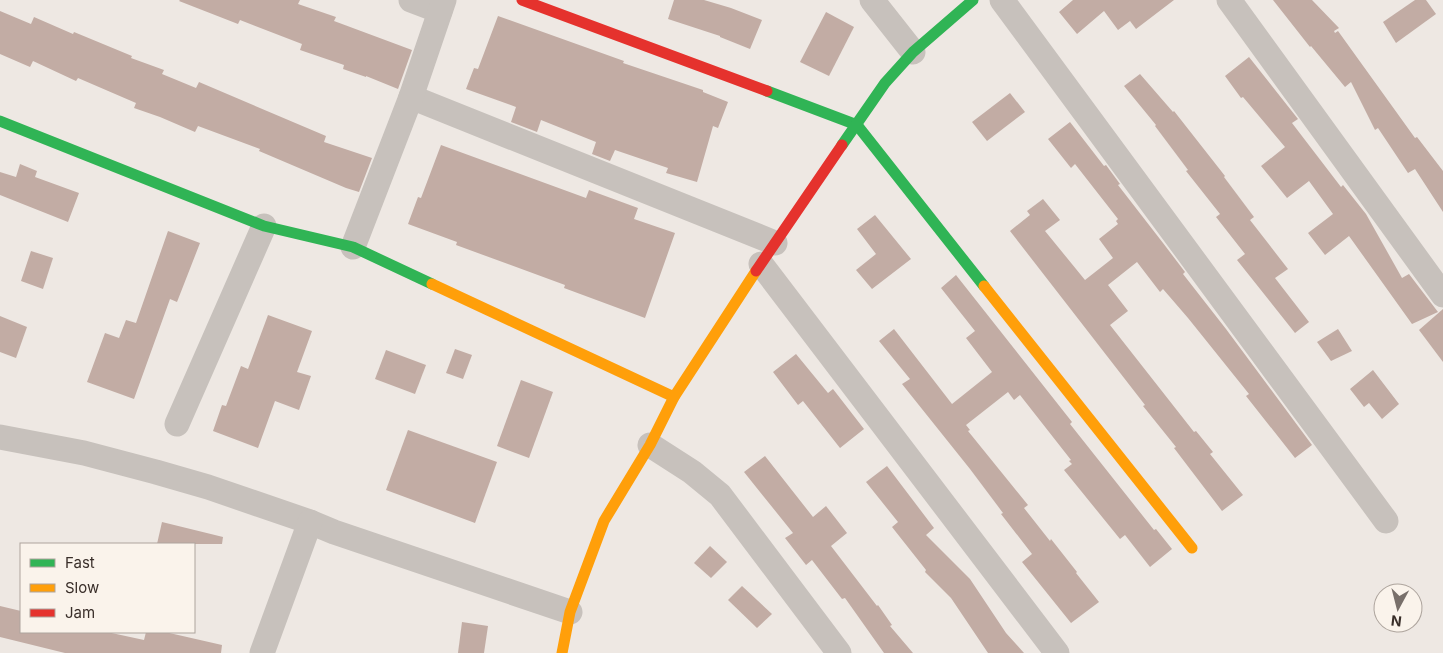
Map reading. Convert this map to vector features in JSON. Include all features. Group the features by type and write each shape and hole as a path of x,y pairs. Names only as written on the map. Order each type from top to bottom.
{"street":[{"path":"353,247 411,97 442,6 411,0"},
{"path":"522,0 857,125 1192,548"},
{"path":"872,0 913,52"},
{"path":"562,653 570,612 604,521 650,445 674,398 775,243 885,83 913,52 973,0"},
{"path":"1002,0 1386,521"},
{"path":"1229,0 1443,295"},
{"path":"411,97 775,243"},
{"path":"0,121 264,226 353,247 674,398"},
{"path":"177,424 264,226"},
{"path":"761,264 1057,653"},
{"path":"0,437 84,453 208,487 570,612"},
{"path":"650,445 692,472 720,495 839,653"},
{"path":"262,653 310,522"}],"building":[{"path":"180,0 300,0 298,4 336,17 334,21 412,50 398,89 343,69 344,65 300,50 302,44 240,20 238,24"},
{"path":"674,0 704,0 762,20 750,49 720,36 668,19"},
{"path":"1073,0 1174,0 1136,29 1130,21 1118,30 1104,11 1077,34 1059,12"},
{"path":"1273,0 1312,0 1339,28 1334,31 1335,33 1338,31 1415,138 1417,137 1443,171 1443,212 1415,169 1408,173 1378,128 1375,130 1351,82 1345,87"},
{"path":"1415,0 1426,0 1436,14 1396,43 1383,22"},
{"path":"0,11 31,24 34,17 73,34 74,32 132,56 131,58 164,70 162,74 196,88 199,82 326,136 324,142 372,158 359,192 259,151 260,149 198,126 195,132 134,108 136,103 78,78 76,81 33,61 30,67 0,54"},
{"path":"826,12 854,27 829,76 800,62"},
{"path":"498,16 624,61 623,63 703,90 703,92 728,102 718,128 713,126 697,182 666,173 668,168 615,150 610,161 592,154 596,142 541,120 537,132 511,122 516,107 466,89 474,68 478,69"},
{"path":"1249,57 1298,119 1292,123 1341,187 1343,185 1366,214 1402,278 1409,274 1438,312 1412,324 1349,236 1325,255 1308,233 1333,214 1309,181 1287,198 1261,166 1285,147 1243,97 1241,98 1225,76"},
{"path":"1140,74 1174,111 1225,176 1254,217 1250,220 1288,269 1275,278 1309,322 1295,333 1237,260 1245,254 1216,217 1220,214 1186,171 1188,170 1156,125 1124,86"},
{"path":"1010,93 1025,112 987,141 972,122"},
{"path":"1070,122 1104,166 1106,165 1120,184 1118,185 1185,272 1183,274 1312,445 1295,458 1246,396 1249,394 1188,318 1163,289 1160,292 1137,262 1108,285 1128,311 1110,325 1194,432 1196,431 1213,452 1210,454 1243,495 1222,511 1174,448 1176,447 1143,406 1145,405 1010,231 1030,215 1027,211 1043,199 1060,220 1045,231 1085,280 1113,258 1099,239 1118,224 1116,221 1118,219 1075,164 1071,168 1048,139"},
{"path":"441,145 586,198 589,190 638,208 634,219 675,233 645,318 564,288 565,285 456,245 457,242 408,224 418,197 421,198"},
{"path":"20,164 37,171 35,177 79,193 68,222 0,195 0,172 16,177"},
{"path":"875,215 911,259 872,289 856,270 876,254 857,229"},
{"path":"168,231 200,243 177,302 170,299 134,399 87,382 105,333 119,338 126,320 136,323"},
{"path":"31,251 53,258 43,289 21,281"},
{"path":"956,275 1072,422 1070,424 1154,530 1156,529 1172,549 1150,567 1125,535 1120,539 1064,470 1072,464 1069,461 1071,460 1020,395 1014,400 1008,392 966,425 970,430 968,431 1028,505 1024,508 1050,541 1051,539 1099,602 1071,623 1022,562 1032,554 970,469 902,384 910,379 879,341 894,329 952,404 992,372 966,338 975,331 941,288"},
{"path":"1443,309 1443,362 1419,330"},
{"path":"268,315 312,331 297,372 311,376 299,410 275,401 258,448 213,431 222,405 226,406 241,366 248,369"},
{"path":"0,316 27,327 16,358 0,352"},
{"path":"1338,329 1352,351 1331,361 1317,342"},
{"path":"455,349 472,355 463,379 446,373"},
{"path":"386,350 426,365 415,394 375,379"},
{"path":"796,354 828,393 833,389 864,429 840,448 803,401 798,405 773,372"},
{"path":"1373,370 1399,404 1382,419 1369,403 1364,407 1350,389"},
{"path":"521,380 553,392 529,458 497,446"},
{"path":"408,430 497,462 475,523 386,490"},
{"path":"765,456 813,517 826,506 847,533 831,546 878,605 892,625 890,626 913,653 884,653 845,598 842,599 812,560 806,565 785,538 793,533 744,472"},
{"path":"887,466 934,528 926,535 970,579 1006,633 1024,653 988,653 951,598 925,572 926,570 892,527 898,522 866,482"},
{"path":"162,522 223,537 222,544 157,543"},
{"path":"710,546 727,562 711,578 694,563"},
{"path":"742,586 772,614 757,628 728,600"},
{"path":"0,606 20,611 20,633 112,633 144,640 146,633 169,633 222,645 221,653 65,653 0,637"},
{"path":"462,622 488,626 484,653 458,653"}],"traffic: fast":[{"path":"842,145 885,83 913,52 973,0"},
{"path":"767,91 857,125 984,286"},
{"path":"0,121 264,226 353,247 432,284"}],"traffic: slow":[{"path":"562,653 570,612 604,521 650,445 674,397 756,271"},
{"path":"432,284 674,397"},
{"path":"984,286 1192,548"}],"traffic: jam":[{"path":"522,0 767,91"},
{"path":"756,271 842,145"}]}
